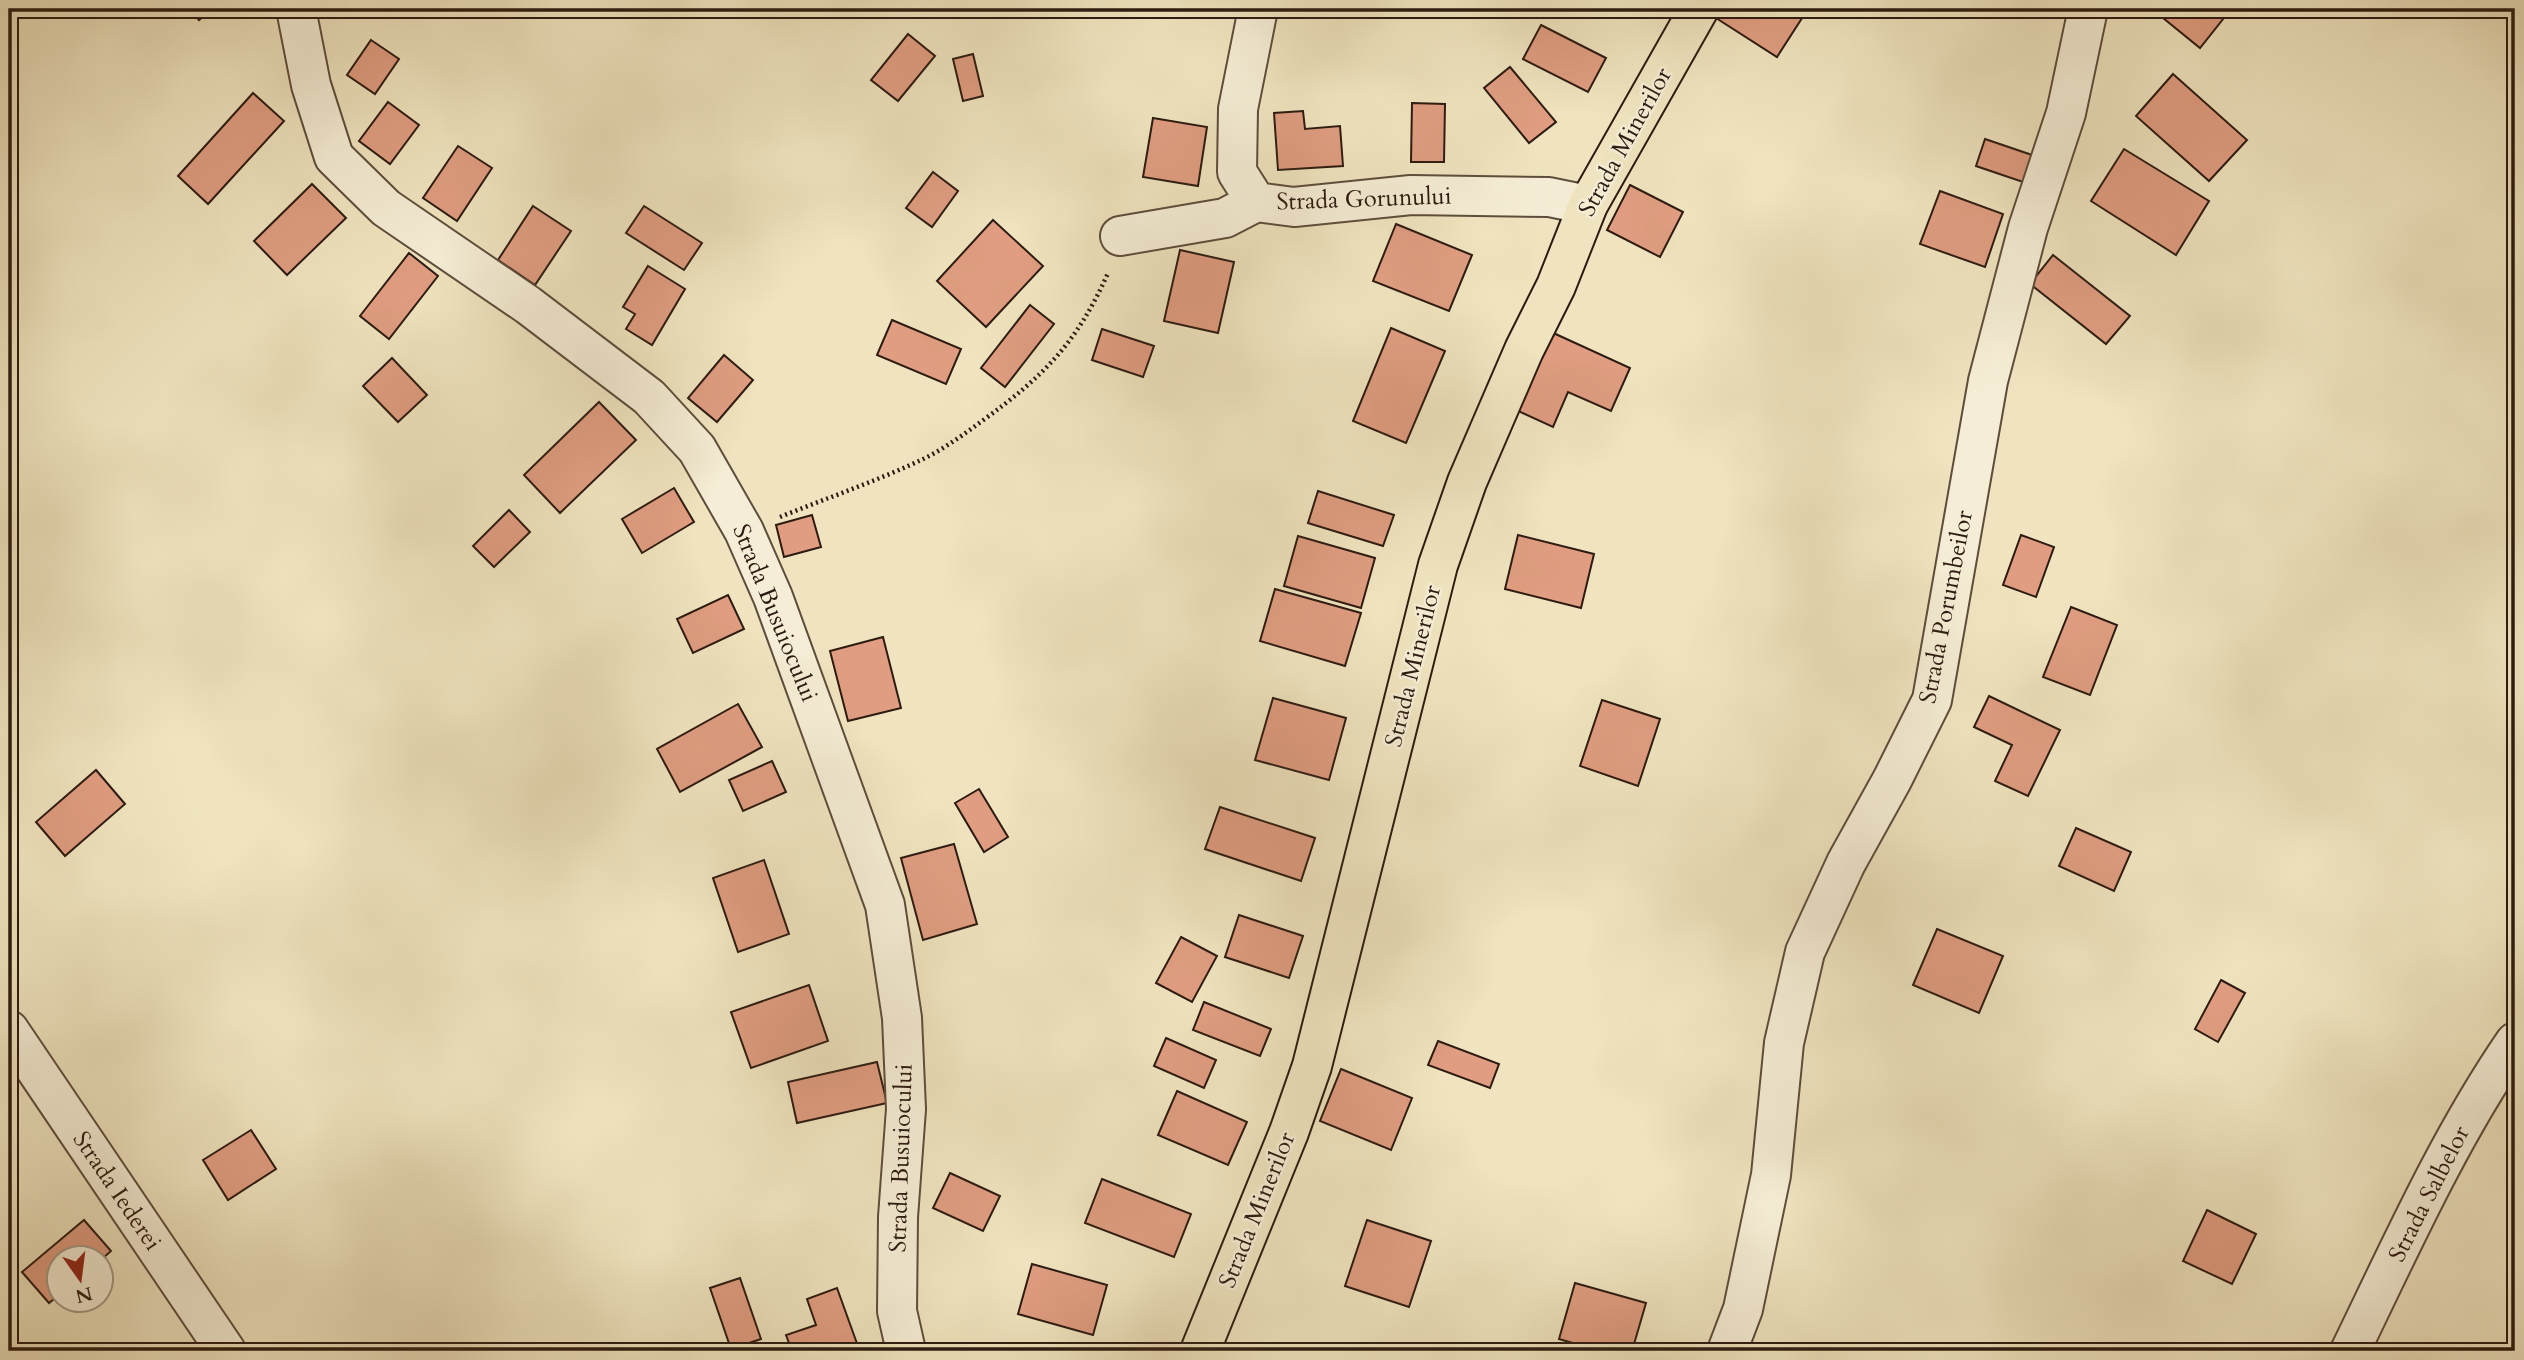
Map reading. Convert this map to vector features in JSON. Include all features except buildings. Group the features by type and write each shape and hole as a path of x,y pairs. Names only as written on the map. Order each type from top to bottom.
{"main road":[{"name":"Strada Minerilor","path":"1200,1351 1284,1145 1312,1066 1435,579 1467,482 1524,350 1556,286 1588,205 1699,9"}],"street":[{"name":"Strada Busuiocului","path":"296,9 312,85 334,158 386,208 528,305 649,397 697,449 744,531 773,597 885,905 902,1018 905,1109 898,1217 897,1311 906,1351"},
{"name":"Strada Gorunului","path":"1258,9 1238,108 1237,173 1256,202 1294,207 1411,195 1549,197 1588,205"},
{"name":"Strada Porumbeilor","path":"1727,1351 1743,1309 1771,1175 1784,1043 1805,952 1846,863 1892,780 1931,701 1988,381 2028,229 2066,113 2088,9"},
{"path":"1120,236 1225,218 1256,202"},
{"name":"Strada Iederei","path":"9,1030 226,1351"},
{"name":"Strada Salbelor","path":"2350,1351 2433,1181 2494,1072 2515,1042"}],"path":[{"path":"744,531 922,460 1018,395 1058,357 1079,331 1110,270 1120,236"}]}
